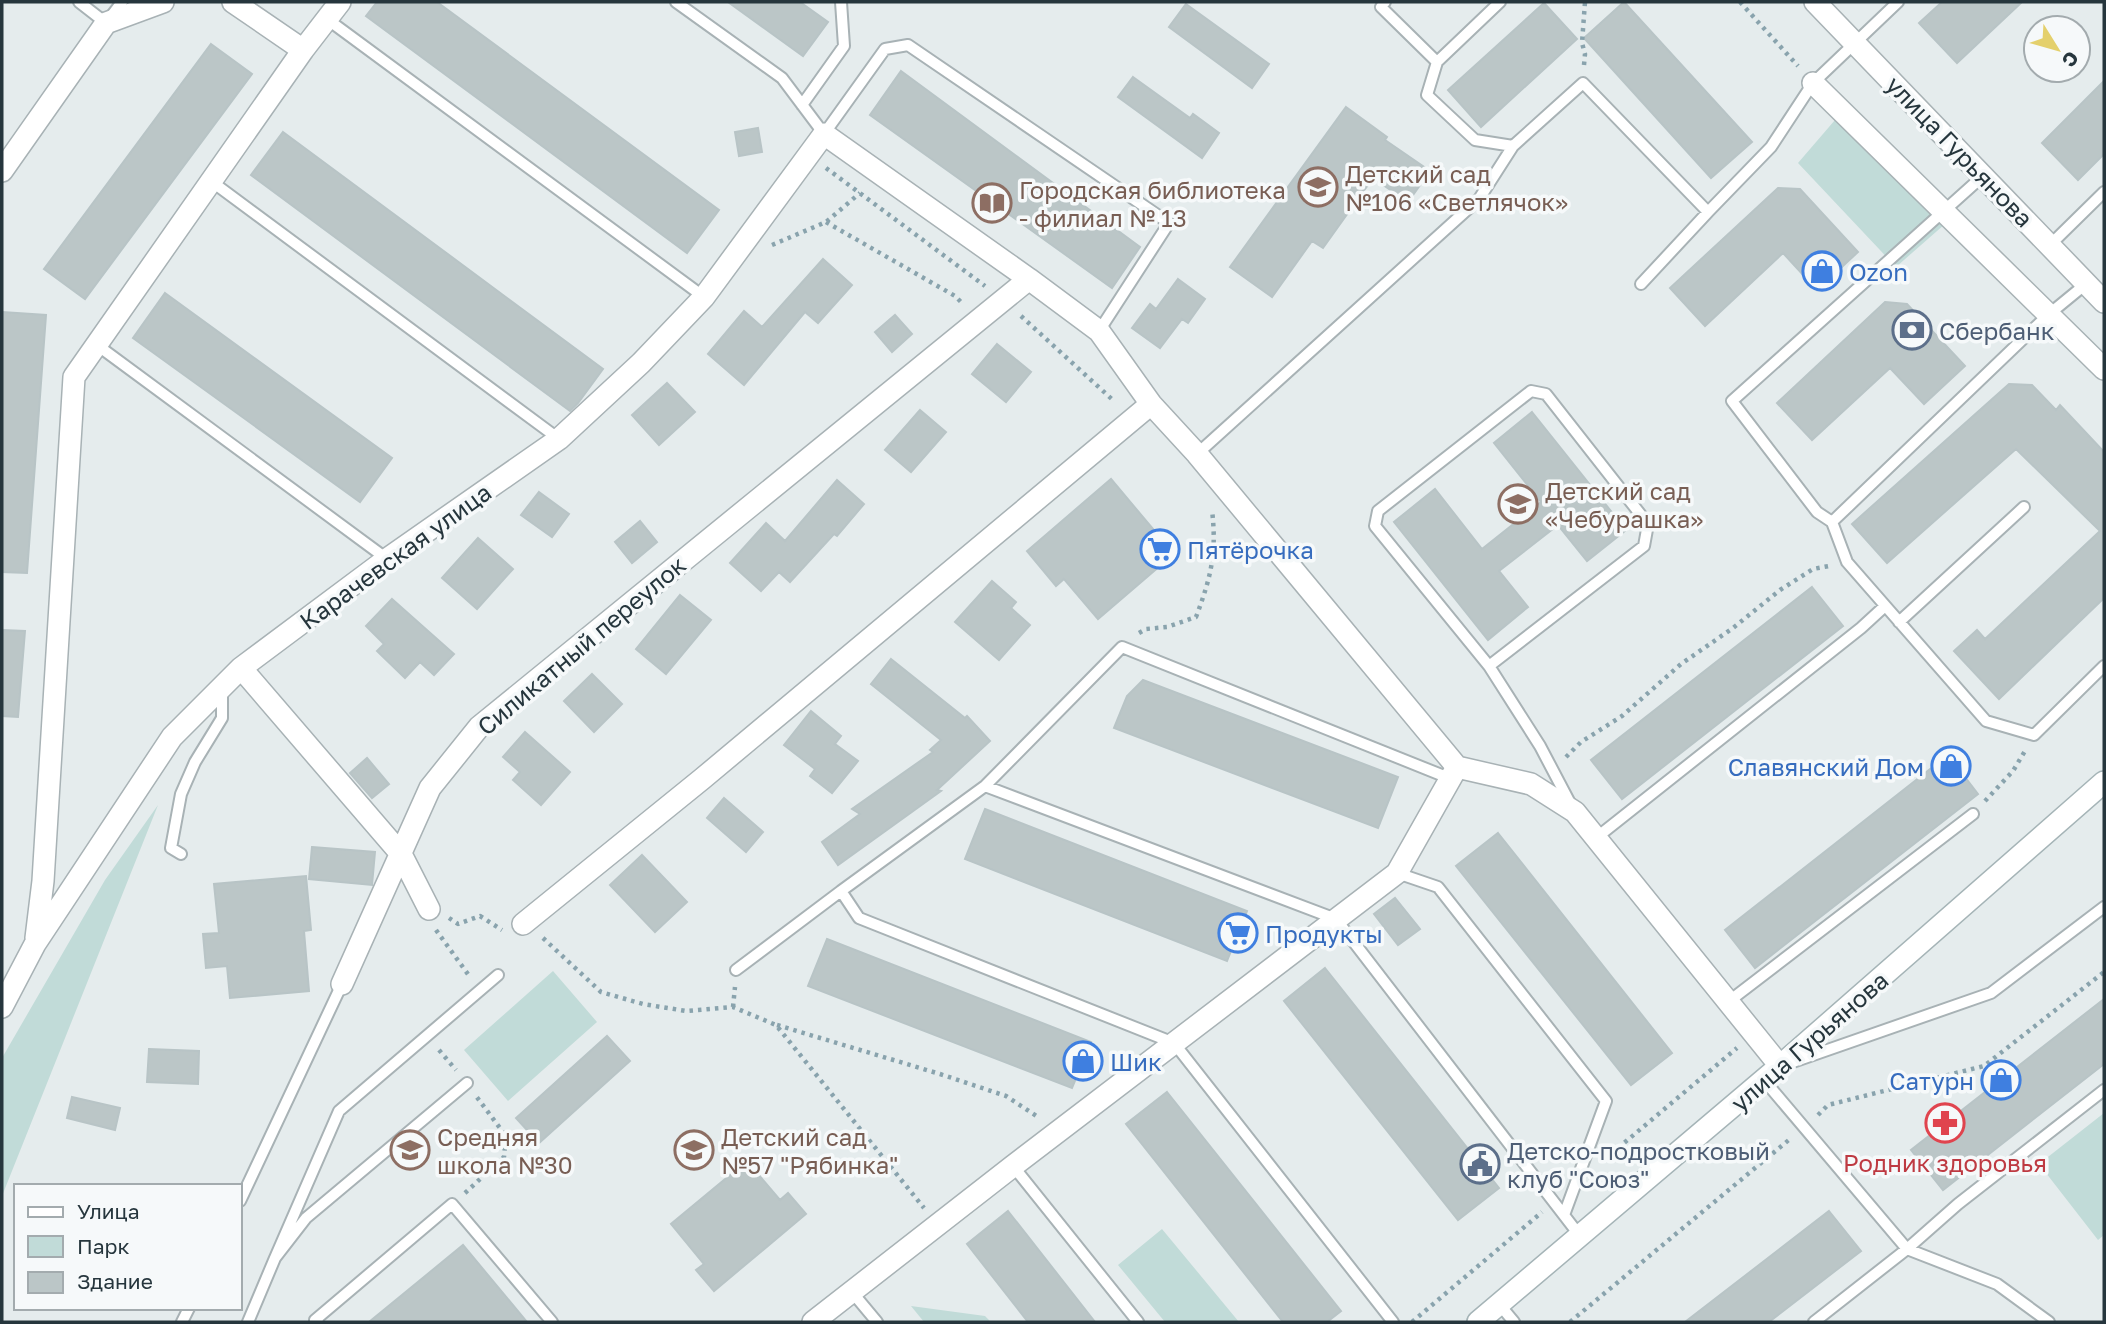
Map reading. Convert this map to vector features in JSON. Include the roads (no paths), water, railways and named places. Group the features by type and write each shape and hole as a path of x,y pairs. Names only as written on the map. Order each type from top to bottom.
{"street":[{"path":"2,171 106,23 163,2"},
{"path":"233,2 303,50"},
{"path":"35,944 43,881 74,377 303,50 340,2"},
{"name":"улица Гурьянова","path":"1815,2 2104,302"},
{"path":"1814,83 2104,369"},
{"path":"824,134 1099,331 1152,404 1197,454 1453,772 1531,783 1575,812 1728,1002 1772,1073"},
{"name":"Карачевская улица","path":"2,1007 35,944 172,737 242,668 387,559 559,439 641,363 704,297 824,134"},
{"name":"Силикатный переулок","path":"342,984 430,789 479,727 1029,279"},
{"path":"523,924 702,779 1152,404"},
{"path":"242,668 401,854 429,909"},
{"path":"813,1322 1059,1130 1397,873 1453,772"},
{"name":"улица Гурьянова","path":"1478,1322 1772,1073 2104,782"}],"lane":[{"path":"79,2 106,23 122,2"},
{"path":"676,2 782,78 824,134 885,49 908,45 1169,223 1099,331"},
{"path":"802,105 844,46 841,2"},
{"path":"1385,2 1381,7 1437,62"},
{"path":"1500,2 1437,62 1427,95 1475,140 1513,146"},
{"path":"1641,284 1771,147 1814,83 1898,2"},
{"path":"327,19 704,297"},
{"path":"1197,454 1479,199 1513,146 1583,83 1708,212"},
{"path":"1984,175 1732,401 1817,512 1832,522 1847,562 1986,721 2035,735 2104,666"},
{"path":"211,181 559,439"},
{"path":"2050,245 2104,191"},
{"path":"1832,522 2048,315 2087,283"},
{"path":"97,345 387,559"},
{"path":"1489,666 1644,546 1648,524 1546,394 1531,391 1378,511 1375,526 1489,666 1553,770 1575,812"},
{"path":"1899,622 2024,507"},
{"path":"1596,838 1861,628 1885,606"},
{"path":"736,970 985,786 1122,647 1453,772"},
{"path":"181,854 171,848 181,794 195,762 222,718 222,687"},
{"path":"985,786 1336,919 1580,1236"},
{"path":"1728,1002 1973,814"},
{"path":"1397,873 1438,887 1606,1101 1564,1215"},
{"path":"841,891 859,918 1174,1043 1393,1322"},
{"path":"2049,1322 1997,1284 1907,1249 1772,1073 1991,993 2100,911 2104,924"},
{"path":"248,1322 339,1111 498,975"},
{"name":"Силикатный переулок","path":"242,1197 342,984"},
{"path":"275,1258 306,1218 467,1083"},
{"path":"1814,1322 1907,1249 1958,1204 2104,1090"},
{"path":"1013,1166 1138,1322"},
{"path":"318,1322 316,1320 452,1204 552,1322"},
{"path":"852,1292 877,1322"},
{"path":"1499,1304 1514,1322"}],"place":[{"name":"Детский сад №106 «Светлячок»","path":"1318,187"},
{"name":"Городская библиотека - филиал № 13","path":"992,203"},
{"name":"Ozon","path":"1822,271"},
{"name":"Сбербанк","path":"1912,330"},
{"name":"Детский сад «Чебурашка»","path":"1518,504"},
{"name":"Пятёрочка","path":"1160,549"},
{"name":"Славянский Дом","path":"1951,766"},
{"name":"Продукты","path":"1238,933"},
{"name":"Шик","path":"1083,1061"},
{"name":"Сатурн","path":"2001,1080"},
{"name":"Родник здоровья","path":"1945,1123"},
{"name":"Средняя школа №30","path":"410,1150"},
{"name":"Детский сад №57 \"Рябинка\"","path":"694,1150"},
{"name":"Детско-подростковый клуб \"Союз\"","path":"1480,1164"}]}
